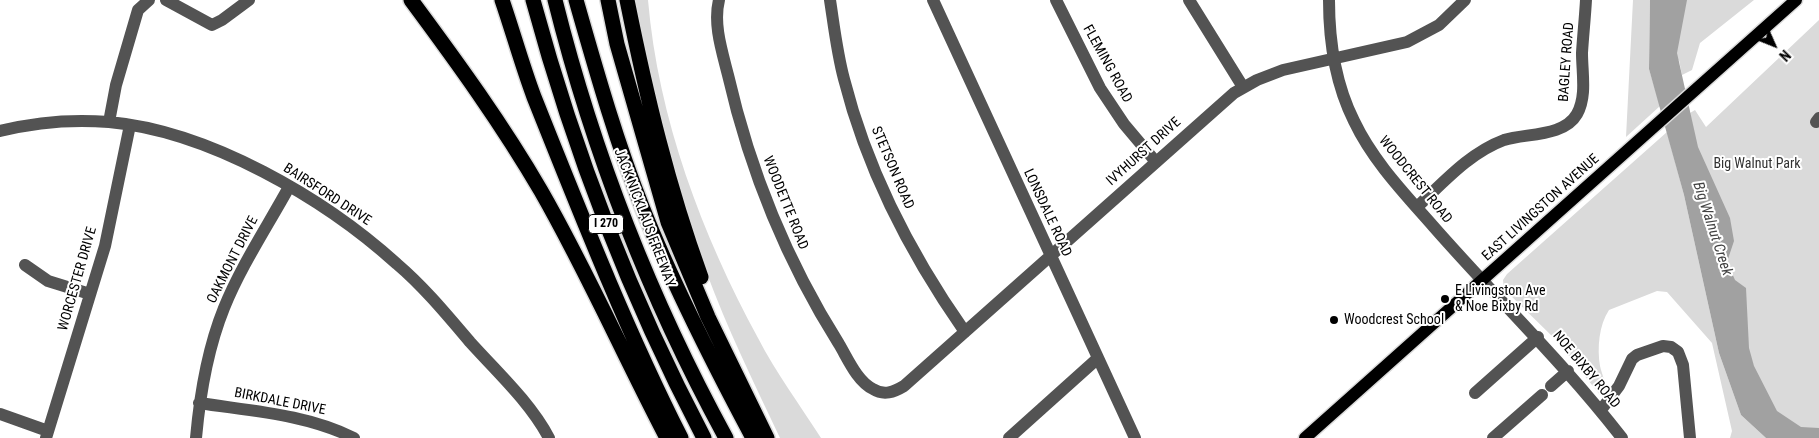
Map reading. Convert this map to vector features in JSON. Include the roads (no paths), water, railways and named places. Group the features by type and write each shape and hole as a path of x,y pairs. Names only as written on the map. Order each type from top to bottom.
{"highway":[{"path":"411,0 497,118 541,191 573,250 667,438"},
{"path":"502,0 534,97 618,306 644,364 681,438"},
{"path":"513,0 546,124"},
{"name":"I 270","path":"533,0 567,115 608,229 648,323 704,438"},
{"name":"JACK NICKLAUS FREEWAY","path":"554,0 589,118 625,219 678,344 726,438"},
{"path":"576,0 598,77 643,210 714,366 753,438"},
{"path":"608,0 617,44 668,222 708,317 767,438"},
{"path":"627,0 645,90 680,220 737,374"}],"main road":[{"name":"EAST LIVINGSTON AVENUE","path":"1305,438 1796,0"}],"street":[{"path":"109,122 116,85 138,10 149,0"},
{"path":"166,0 212,25 249,0"},
{"name":"WOODETTE ROAD","path":"718,0 717,20 725,62 749,156 765,199 798,272 823,319 859,376 868,386 880,392"},
{"name":"STETSON ROAD","path":"830,0 843,77 860,134 888,203 918,258 965,332"},
{"name":"LONSDALE ROAD","path":"933,0 1135,438"},
{"name":"FLEMING ROAD","path":"1056,0 1100,88 1124,124 1156,162"},
{"path":"1189,0 1243,87"},
{"name":"WOODCREST ROAD","path":"1329,0 1332,60 1344,100 1363,140 1387,173 1483,280"},
{"name":"IVYHURST DRIVE","path":"880,392 893,392 904,386 1220,104 1243,87 1283,70 1407,42 1439,24 1465,0"},
{"name":"BAGLEY ROAD","path":"1417,207 1461,166 1489,147 1520,136 1557,129 1567,124 1576,115 1582,98 1582,53 1586,0"},
{"name":"BAIRSFORD DRIVE","path":"0,131 58,121 109,122 130,125 198,144 289,187 352,226 398,265 510,386 549,438"},
{"name":"WORCESTER DRIVE","path":"47,434 116,202 130,125"},
{"name":"OAKMONT DRIVE","path":"196,438 205,369 224,308 289,187"},
{"path":"25,265 48,281 90,294"},
{"name":"NOE BIXBY ROAD","path":"1483,280 1568,372 1622,438"},
{"path":"1474,393 1538,338"},
{"path":"1601,410 1619,386 1632,359 1637,355 1663,346 1671,347 1678,352 1683,365 1690,438"},
{"path":"1009,438 1097,359"},
{"path":"1552,386 1568,372"},
{"path":"1493,438 1542,395"},
{"name":"BIRKDALE DRIVE","path":"199,404 287,416 321,424 354,438"},
{"path":"0,414 47,434"}],"water":[{"name":"Big Walnut Creek","path":"1650,0 1687,0 1677,53 1698,147 1730,218 1734,241 1727,262 1735,280 1746,288 1749,348 1754,366 1777,411 1801,427 1819,428 1819,438 1766,438 1741,415 1719,353 1684,195 1649,69"}],"place":[{"name":"E Livingston Ave & Noe Bixby Rd","path":"1445,299"},
{"name":"Woodcrest School","path":"1334,320"}],"park label":[{"name":"Big Walnut Park","path":"1757,164"}]}
